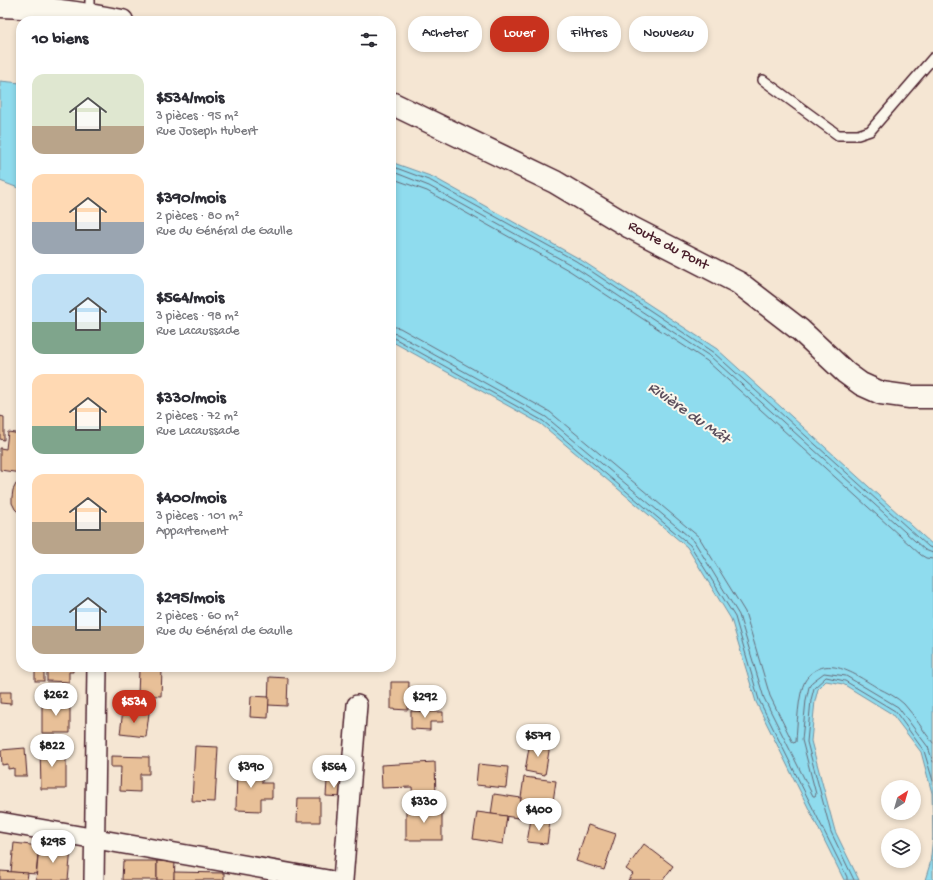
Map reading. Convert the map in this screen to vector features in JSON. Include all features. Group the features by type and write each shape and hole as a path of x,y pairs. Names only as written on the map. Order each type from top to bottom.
{"main road":[{"path":"0,6 90,8 110,16"},
{"name":"Route du Pont","path":"396,105 555,182 630,227 739,283 800,330 846,373 861,384 881,393 910,397 933,397"}],"street":[{"path":"94,880 97,672"},
{"path":"343,880 357,704"},
{"path":"0,822 328,880"}],"lane":[{"path":"763,80 838,135 858,135 870,132 933,58"}],"water":[{"path":"0,81 16,83 16,187 0,181"},
{"name":"Rivière du Mât","path":"396,164 433,177 578,258 717,349 933,545 933,837 932,793 921,752 892,714 843,684 826,681 818,689 815,701 811,741 835,831 859,880 844,880 756,702 731,619 687,547 541,424 396,344"},
{"path":"933,837 933,880 925,880 930,864"}],"building":[{"path":"0,416 4,417 4,440 0,439"},
{"path":"8,432 16,433 16,472 0,470 0,448 6,449"},
{"path":"16,484 16,510 12,503 13,490"},
{"path":"35,672 44,672 44,681 35,681"},
{"path":"47,672 69,672 69,682 47,681"},
{"path":"139,672 162,672 161,696 138,695"},
{"path":"269,677 288,678 287,706 268,705"},
{"path":"391,682 409,682 408,710 391,709"},
{"path":"0,692 11,692 11,704 0,703"},
{"path":"251,696 269,697 268,718 250,717"},
{"path":"42,701 70,702 70,733 42,733"},
{"path":"123,710 149,713 146,737 120,734"},
{"path":"411,711 443,712 443,722 430,722 430,730 411,729"},
{"path":"530,742 550,745 545,775 525,771"},
{"path":"40,745 59,745 59,759 66,759 66,789 41,789"},
{"path":"195,746 218,747 215,802 192,801"},
{"path":"25,748 27,776 14,776 14,768 8,769 8,764 2,765 1,750"},
{"path":"111,756 149,757 149,774 140,774 140,792 120,791 121,767 111,767"},
{"path":"435,762 436,798 413,799 412,787 382,788 381,765"},
{"path":"478,764 508,767 506,788 476,785"},
{"path":"237,767 262,768 262,783 272,783 272,798 261,798 261,811 236,810"},
{"path":"524,777 556,781 550,822 518,818"},
{"path":"327,781 342,782 342,797 326,796"},
{"path":"494,794 521,798 518,818 491,814"},
{"path":"298,798 320,798 320,822 297,822"},
{"path":"406,809 442,809 442,840 406,840"},
{"path":"477,812 507,816 503,844 473,839"},
{"path":"531,819 550,822 547,844 527,842"},
{"path":"588,825 616,834 604,870 576,861"},
{"path":"14,843 39,846 36,874 11,872"},
{"path":"644,844 673,866 663,880 628,880 633,874 626,869"},
{"path":"39,846 71,849 68,880 36,880"},
{"path":"123,861 157,861 157,880 122,880"},
{"path":"157,861 175,862 174,880 157,880"},
{"path":"0,871 28,873 27,880 0,880"},
{"path":"174,872 224,873 224,880 174,880"}]}
